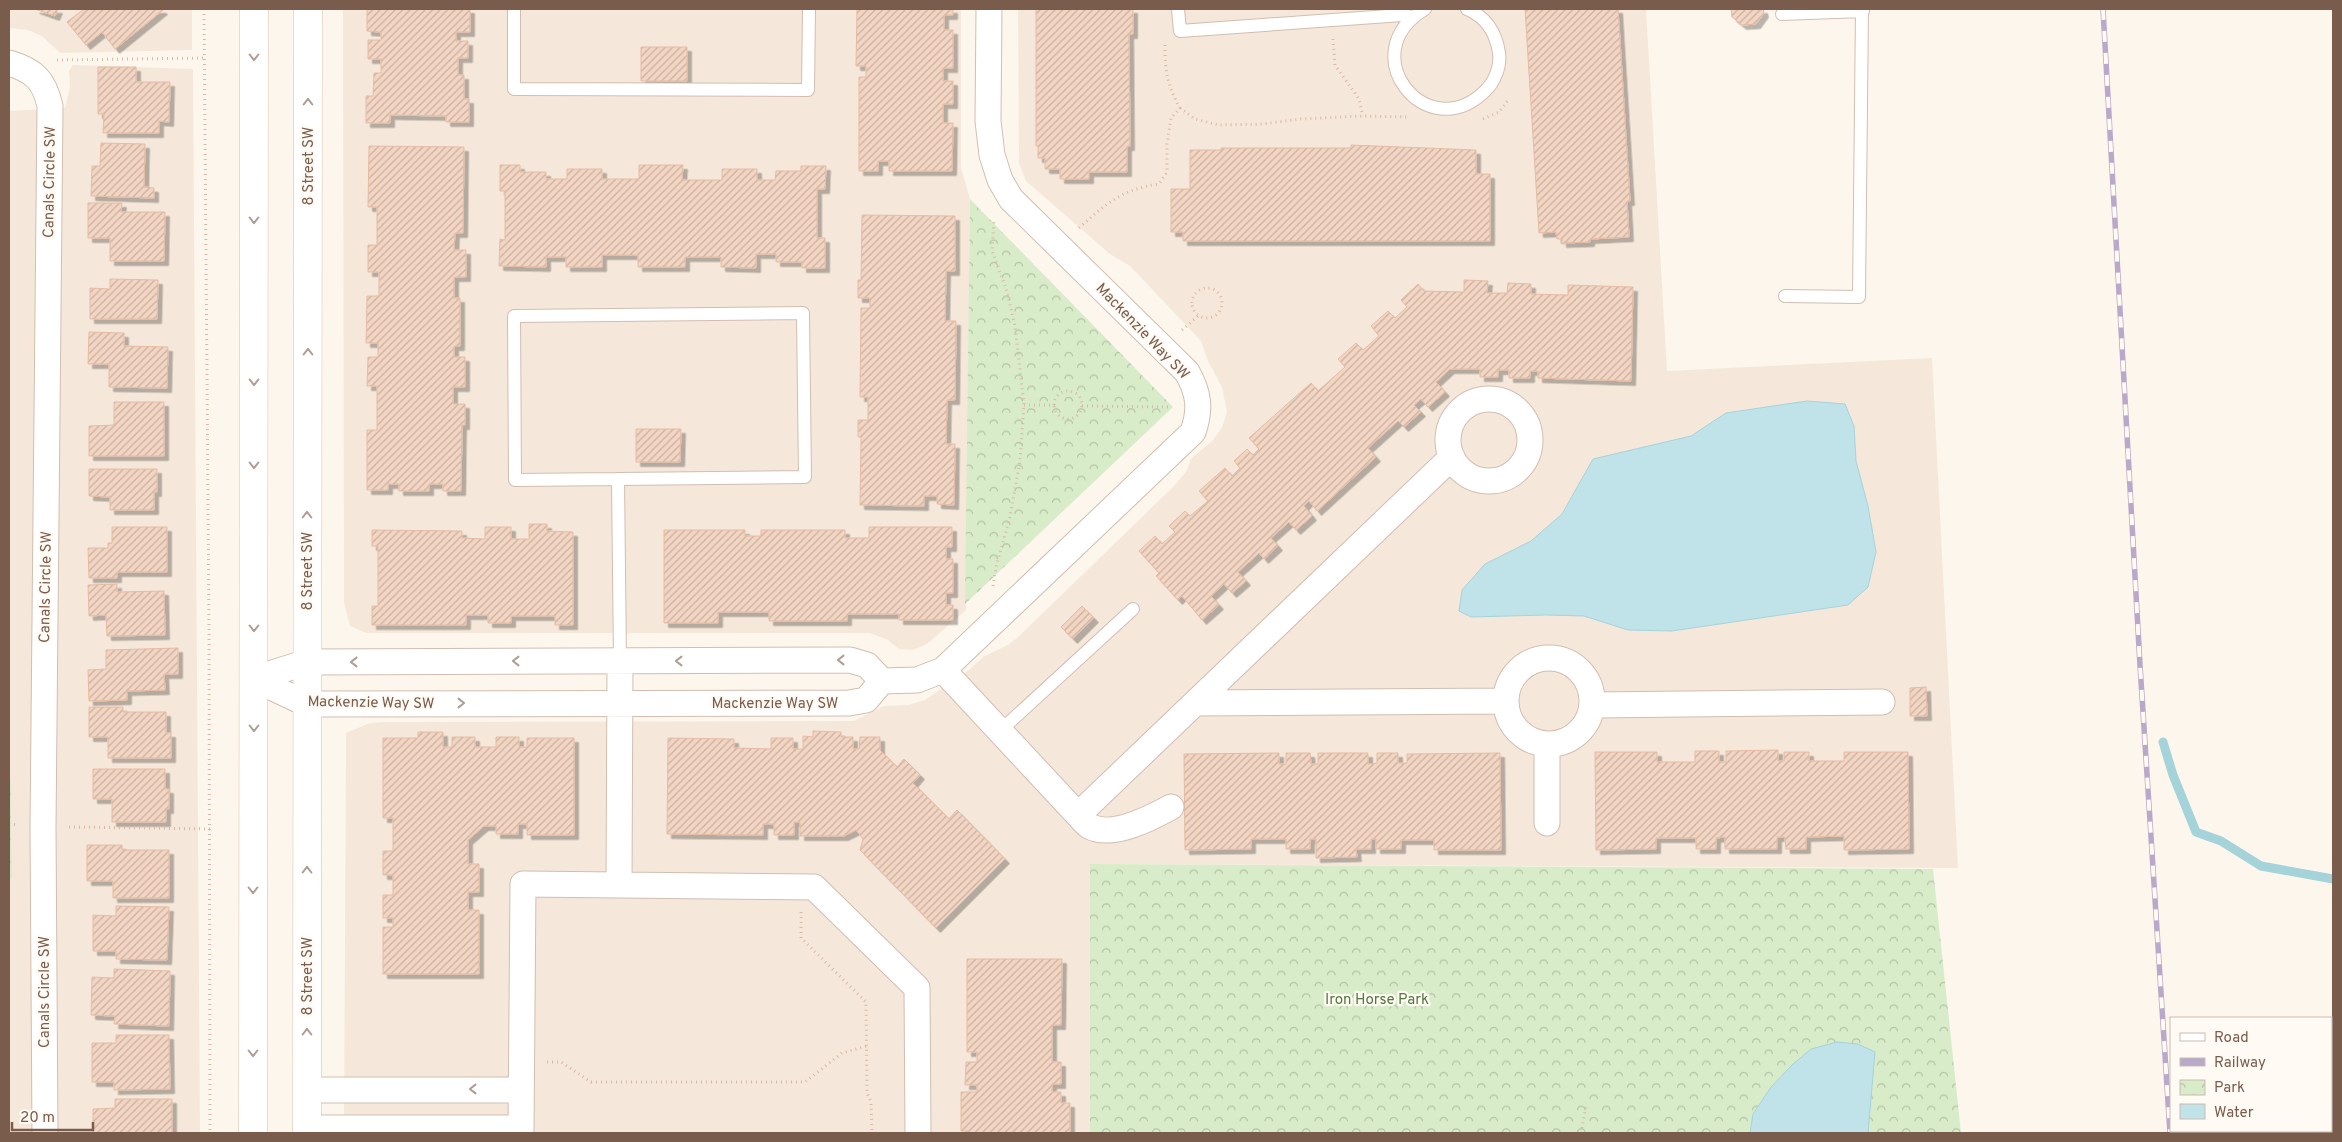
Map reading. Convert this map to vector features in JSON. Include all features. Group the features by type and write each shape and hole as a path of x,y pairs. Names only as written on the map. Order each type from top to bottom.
{"main road":[{"path":"253,1133 254,9"},
{"name":"8 Street SW","path":"307,1131 308,9"}],"street":[{"name":"Mackenzie Way SW","path":"254,679 307,704 849,703 866,700 882,681 917,680 943,670 1193,432 1198,416 1199,400 1194,384 1187,372 1007,193 992,155 988,121 989,9"},
{"name":"Canals Circle SW","path":"9,63 36,75 46,89 50,106 43,827 45,1133"},
{"path":"1078,815 1452,457"},
{"path":"1550,657 1568,661 1582,672 1590,687 1592,705 1588,720 1578,734 1564,742 1547,744 1531,741 1517,731 1508,718 1505,701 1508,684 1518,670 1533,660 1550,657"},
{"path":"254,679 307,662 850,660 867,664 882,681"},
{"path":"619,885 620,661"},
{"path":"943,670 1089,826 1105,829 1144,822 1171,807"},
{"path":"1195,703 1505,701"},
{"path":"1592,705 1882,702"},
{"path":"1547,744 1547,823"},
{"path":"307,1131 521,1131 522,884 814,887 917,988 918,1133"},
{"path":"308,1090 521,1090"}],"lane":[{"path":"514,9 514,89 808,90 808,9"},
{"path":"1178,9 1180,31 1405,14 1425,9"},
{"path":"1405,14 1395,47 1395,64 1400,81 1411,95 1426,104 1442,109 1460,107 1476,100 1489,88 1497,73 1499,56 1496,39 1488,24 1476,13 1467,9"},
{"path":"1782,14 1863,10 1859,297 1785,296"},
{"path":"803,313 805,477 618,479 515,480 514,316 803,313"},
{"path":"618,479 620,661"},
{"path":"1000,731 1133,609"}],"path":[{"path":"204,9 210,829 210,1133"},
{"path":"1331,20 1335,64 1359,100 1363,116"},
{"path":"1164,35 1165,70 1169,90 1180,108 1195,119 1218,125 1262,124 1301,119 1363,116 1406,116 1414,119"},
{"path":"48,60 204,58"},
{"path":"1475,123 1499,112 1509,99"},
{"path":"1072,234 1112,199 1141,186 1159,184 1167,172 1167,144 1171,118 1180,108"},
{"path":"986,629 996,567 1010,517 1020,461 1024,405 1015,326 1006,288 992,251 994,216"},
{"path":"1205,288 1216,290 1223,300 1220,312 1210,318 1198,316 1192,306 1194,294 1205,288"},
{"path":"1071,391 1079,396 1082,406 1077,416 1069,419 1060,416 1055,405 1059,395 1071,391"},
{"path":"1024,405 1055,405"},
{"path":"1082,406 1198,407"},
{"path":"9,824 43,827 210,829"},
{"path":"800,887 801,938 866,1002 867,1093 872,1102 872,1133"},
{"path":"521,1063 561,1062 592,1082 804,1082 842,1053 867,1046"},
{"path":"1581,1133 1586,1106"}],"shaded area":[{"path":"9,9 192,9 192,50 60,53 42,36 28,30 9,28"},
{"path":"343,9 961,9 961,168 970,199 966,610 927,644 913,650 899,649 888,640 870,633 366,633 350,626 344,603"},
{"path":"1018,9 1646,9 1667,371 1932,358 1958,868 1090,864 1090,1133 344,1133 346,733 370,723 384,722 854,721 884,706 908,705 925,700 969,670 983,657 1008,645 1017,638 1173,487 1186,472 1191,459 1212,441 1222,428 1227,412 1222,387 1208,361 1201,341 1130,266 1110,254 1026,181 1019,163"},
{"path":"73,65 193,69 200,1133 9,1133 9,879 12,879 11,782 9,781 9,108 10,111 65,108 70,87 69,71"}],"green space":[{"path":"970,199 1173,407 965,604"},
{"path":"9,781 11,781 12,879 9,879"},
{"name":"Iron Horse Park","path":"1090,864 1933,869 1961,1133 1090,1133"}],"water":[{"path":"1807,401 1845,404 1854,426 1856,461 1868,506 1876,552 1868,587 1848,605 1672,631 1628,630 1584,616 1471,617 1459,611 1462,590 1485,564 1531,541 1562,514 1593,459 1691,436 1726,413"},
{"path":"1837,1042 1858,1044 1875,1052 1868,1133 1750,1133 1753,1114 1771,1087 1792,1065 1811,1049"}],"building":[{"path":"35,9 58,9 55,16"},
{"path":"84,9 163,10 115,49 102,32 86,45 67,22"},
{"path":"367,9 470,9 470,32 456,32 456,41 468,41 468,58 458,58 458,75 464,75 464,99 469,99 469,122 446,122 446,116 390,115 390,123 366,123 366,96 373,96 374,73 381,73 381,59 368,59 368,40 381,40 381,32 367,31"},
{"path":"857,9 953,9 953,15 944,15 944,30 953,30 953,68 943,68 943,81 953,81 953,104 943,104 943,123 953,123 952,171 889,171 889,161 878,161 878,171 859,171 859,77 866,77 866,66 856,66"},
{"path":"1036,9 1133,9 1133,34 1129,34 1130,146 1127,146 1127,172 1089,172 1089,179 1060,179 1060,169 1045,169 1045,158 1038,158 1038,146 1036,146"},
{"path":"1525,9 1618,9 1630,201 1627,201 1629,237 1590,239 1590,242 1562,243 1562,239 1557,239 1556,232 1539,233"},
{"path":"1731,9 1763,9 1764,13 1756,24 1742,25 1732,17"},
{"path":"641,47 687,47 687,81 641,81"},
{"path":"98,67 136,67 136,82 170,82 169,122 159,121 159,133 103,133 104,114 98,114"},
{"path":"101,143 145,144 144,187 154,188 154,198 91,196 92,166 100,166"},
{"path":"1351,145 1476,150 1476,174 1490,174 1490,241 1183,241 1183,232 1171,232 1171,189 1190,189 1190,150 1221,150 1221,148 1351,148"},
{"path":"369,146 464,147 463,233 455,233 454,250 466,250 466,277 454,277 454,298 460,298 460,346 454,346 454,357 465,357 465,387 453,387 453,404 465,404 465,425 462,425 461,491 443,491 443,484 429,484 429,491 399,491 399,484 388,484 388,490 367,490 367,430 377,430 377,386 367,386 368,357 378,357 378,343 366,343 367,296 379,296 379,272 368,272 368,245 377,245 377,207 368,207"},
{"path":"500,165 520,165 520,172 546,172 546,179 567,179 567,169 602,169 602,179 639,179 639,165 683,165 682,180 722,180 722,169 757,169 757,180 775,180 776,171 801,171 801,166 826,166 825,189 817,189 817,238 825,238 825,268 802,268 802,262 776,262 776,254 756,254 756,268 721,267 721,257 685,257 685,267 638,267 638,255 602,255 602,267 566,267 566,257 546,257 546,267 499,266 500,239 505,240 505,191 500,191"},
{"path":"88,203 122,203 121,212 165,212 164,261 110,261 110,238 88,238"},
{"path":"862,215 955,216 955,271 946,271 945,321 956,321 955,400 947,400 946,444 955,444 954,505 937,504 937,496 924,496 924,506 860,505 861,437 858,437 858,420 868,420 868,397 860,397 861,308 870,308 870,298 858,298 858,280 861,280"},
{"path":"110,279 158,280 157,319 90,319 90,288 110,289"},
{"path":"1464,280 1488,281 1487,293 1507,293 1508,283 1531,284 1531,294 1568,295 1568,285 1633,287 1631,381 1538,378 1538,371 1530,371 1530,378 1509,378 1509,370 1498,370 1498,377 1480,377 1480,369 1450,369 1436,382 1445,392 1428,407 1421,399 1414,405 1421,412 1404,427 1398,421 1368,448 1376,457 1317,511 1309,501 1304,506 1312,516 1296,530 1289,522 1271,538 1278,546 1264,559 1259,553 1238,572 1246,581 1232,593 1224,584 1211,596 1219,605 1202,620 1182,596 1178,600 1156,576 1159,573 1139,551 1155,536 1162,544 1175,532 1169,526 1185,511 1190,516 1208,501 1199,491 1225,468 1232,476 1240,468 1234,461 1247,449 1253,455 1259,449 1249,438 1311,383 1318,391 1345,367 1338,359 1356,343 1363,350 1379,336 1371,326 1388,311 1395,318 1407,307 1401,300 1418,284 1424,291 1464,292"},
{"path":"89,332 124,333 124,346 168,347 167,388 109,387 109,364 88,364"},
{"path":"114,402 164,402 164,456 89,456 89,426 114,425"},
{"path":"636,429 681,429 680,462 636,462"},
{"path":"89,469 157,469 157,492 154,492 154,510 110,510 110,497 89,496"},
{"path":"529,524 547,524 547,531 573,532 573,625 555,625 555,616 511,616 511,623 488,623 488,615 466,615 466,625 372,625 372,606 378,606 378,546 372,546 372,530 462,531 462,538 485,539 485,527 511,527 511,539 529,539"},
{"path":"112,527 167,527 167,572 117,572 117,578 89,578 88,548 108,548 108,543 112,543"},
{"path":"869,527 952,527 952,547 946,547 946,559 953,559 953,593 946,593 946,605 953,605 953,620 899,620 899,614 847,614 847,621 769,621 769,612 718,612 718,623 664,623 664,530 745,530 745,536 761,536 761,530 845,530 845,538 869,538"},
{"path":"117,584 117,592 164,591 165,635 107,636 106,615 89,616 88,585"},
{"path":"1082,606 1094,618 1073,639 1061,627"},
{"path":"178,648 178,674 164,674 165,690 127,691 127,700 89,701 88,670 106,669 106,650"},
{"path":"1926,687 1927,716 1910,716 1910,688"},
{"path":"89,707 123,707 123,712 166,712 166,733 171,733 171,758 108,758 108,737 89,737"},
{"path":"813,731 841,732 841,737 853,737 853,749 859,749 860,737 880,737 880,750 897,767 904,759 920,775 913,783 949,819 957,810 1005,859 936,928 860,850 863,839 856,830 844,836 800,836 800,822 794,822 794,835 774,835 774,824 763,824 763,835 667,834 668,738 734,739 734,748 771,749 771,738 793,738 793,749 803,749 803,736 813,737"},
{"path":"418,732 443,732 443,747 452,747 452,737 475,737 475,747 496,747 496,737 519,737 519,747 527,747 527,738 574,738 574,835 527,835 527,824 518,824 518,834 496,834 496,826 484,826 468,840 468,864 479,864 479,892 468,892 468,910 479,910 479,974 383,974 383,927 393,927 393,918 383,918 383,895 393,895 393,875 383,875 383,851 393,851 393,818 383,818 383,738 418,738"},
{"path":"1778,750 1778,761 1784,761 1784,752 1809,752 1809,761 1844,761 1844,752 1908,752 1909,849 1844,850 1844,836 1806,837 1806,849 1786,849 1785,837 1777,837 1777,849 1725,849 1725,837 1716,838 1716,849 1696,849 1696,838 1656,838 1656,849 1596,850 1595,752 1657,752 1657,762 1695,762 1695,751 1719,751 1719,762 1726,762 1726,751"},
{"path":"1279,753 1279,764 1286,764 1286,753 1310,753 1311,764 1318,764 1318,753 1368,753 1368,764 1377,763 1377,753 1398,753 1398,763 1407,763 1407,754 1500,753 1501,850 1434,850 1434,840 1401,840 1401,849 1376,849 1376,839 1371,839 1371,849 1356,849 1357,857 1316,858 1316,839 1310,839 1310,849 1286,849 1286,839 1251,839 1251,849 1185,850 1184,754"},
{"path":"93,769 165,769 165,789 169,789 169,809 166,809 166,822 112,822 112,799 93,799"},
{"path":"87,845 122,845 122,850 169,850 169,898 113,898 113,881 87,881"},
{"path":"116,906 169,907 167,960 116,959 116,951 93,951 93,915 116,916"},
{"path":"967,959 1062,959 1061,1025 1052,1025 1052,1062 1061,1062 1061,1084 1052,1084 1052,1092 1061,1092 1061,1103 1070,1103 1070,1133 968,1133 968,1131 961,1131 961,1092 977,1092 977,1085 965,1085 966,1062 977,1062 977,1052 967,1052"},
{"path":"114,969 170,971 169,1026 114,1024 115,1016 91,1015 92,977 114,978"},
{"path":"116,1035 169,1035 170,1089 114,1090 114,1082 92,1082 92,1043 116,1043"},
{"path":"115,1099 172,1099 172,1133 93,1133 93,1109 115,1108"}],"waterway":[{"path":"2163,742 2173,775 2196,832 2221,841 2261,866 2333,879"}],"railway":[{"path":"2103,9 2140,665 2170,1133"}]}
